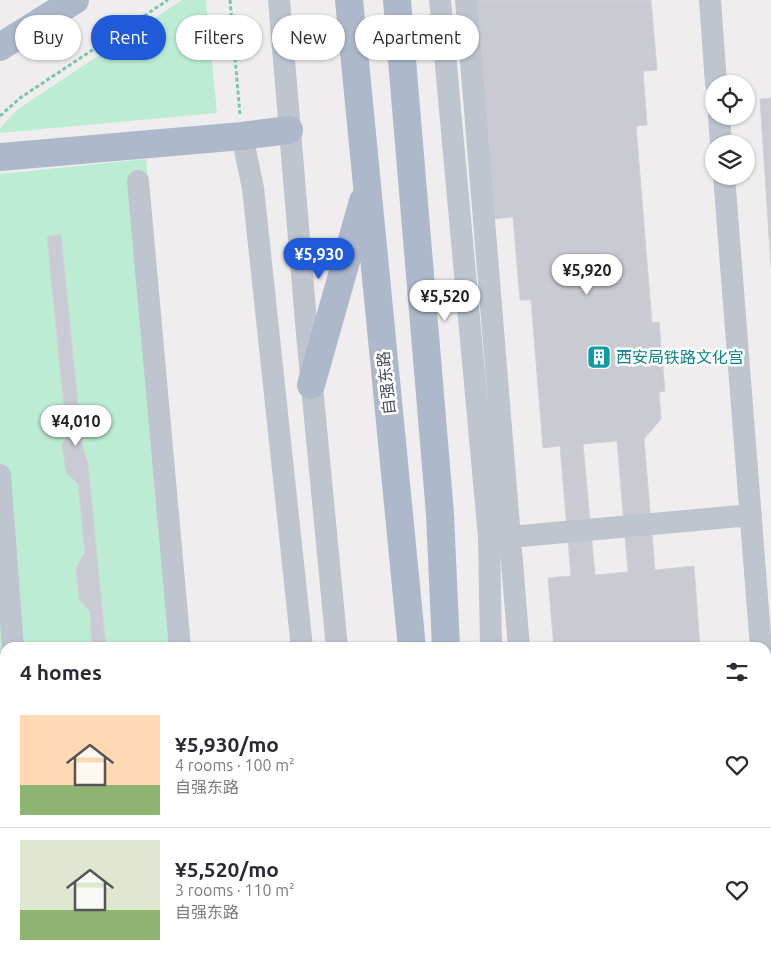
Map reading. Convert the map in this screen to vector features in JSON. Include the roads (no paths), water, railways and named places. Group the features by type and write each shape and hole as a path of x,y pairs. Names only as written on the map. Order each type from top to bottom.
{"main road":[{"path":"0,47 75,0"},
{"name":"自强东路","path":"349,0 411,642"},
{"path":"397,0 440,514 446,642"},
{"path":"0,157 242,136 289,130"},
{"path":"312,386 367,186"}],"street":[{"path":"279,0 289,130 336,642"},
{"path":"440,0 488,537 492,642"},
{"path":"466,0 519,642"},
{"path":"710,0 715,75"},
{"path":"242,136 253,188 301,642"},
{"path":"138,181 179,642"},
{"path":"725,185 761,642"},
{"path":"0,475 13,642"},
{"path":"510,537 750,515"}],"place":[{"name":"西安局铁路文化宫","path":"599,357"}]}
